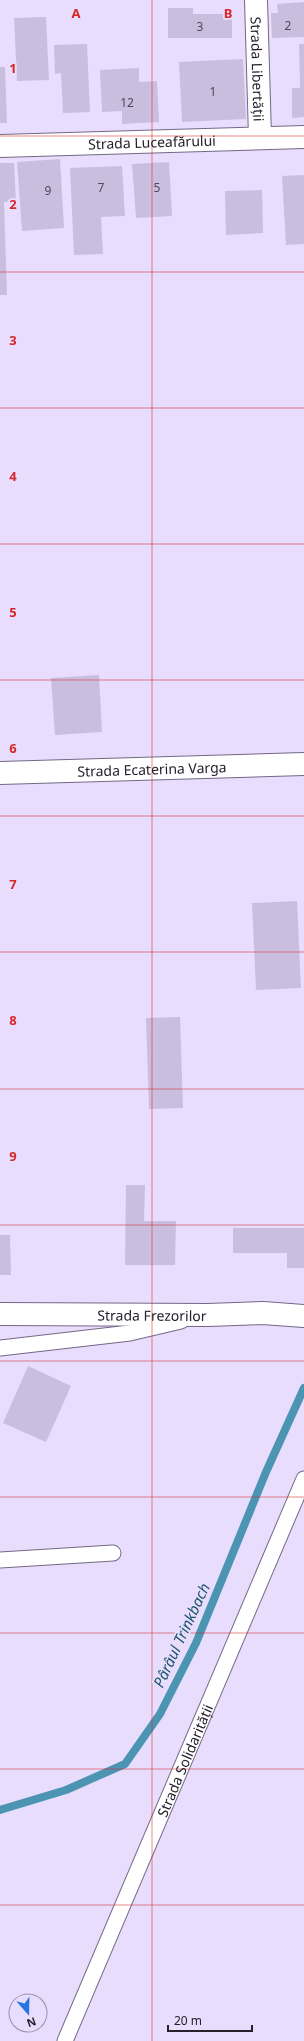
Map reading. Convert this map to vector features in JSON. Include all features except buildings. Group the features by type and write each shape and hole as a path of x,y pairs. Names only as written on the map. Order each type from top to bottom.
{"street":[{"name":"Strada Libertății","path":"256,0 260,137"},
{"name":"Strada Luceafărului","path":"0,146 304,136"},
{"name":"Strada Ecaterina Varga","path":"0,773 304,764"},
{"name":"Strada Frezorilor","path":"0,1314 208,1315 263,1313 304,1316"}],"lane":[{"path":"0,1348 130,1333 208,1315"},
{"name":"Strada Solidarității","path":"65,2041 304,1479"},
{"path":"0,1560 113,1553"}],"waterway":[{"name":"Pârâul Trinkbach","path":"0,1810 66,1790 125,1764 160,1714 196,1643 266,1472 304,1388"}]}
